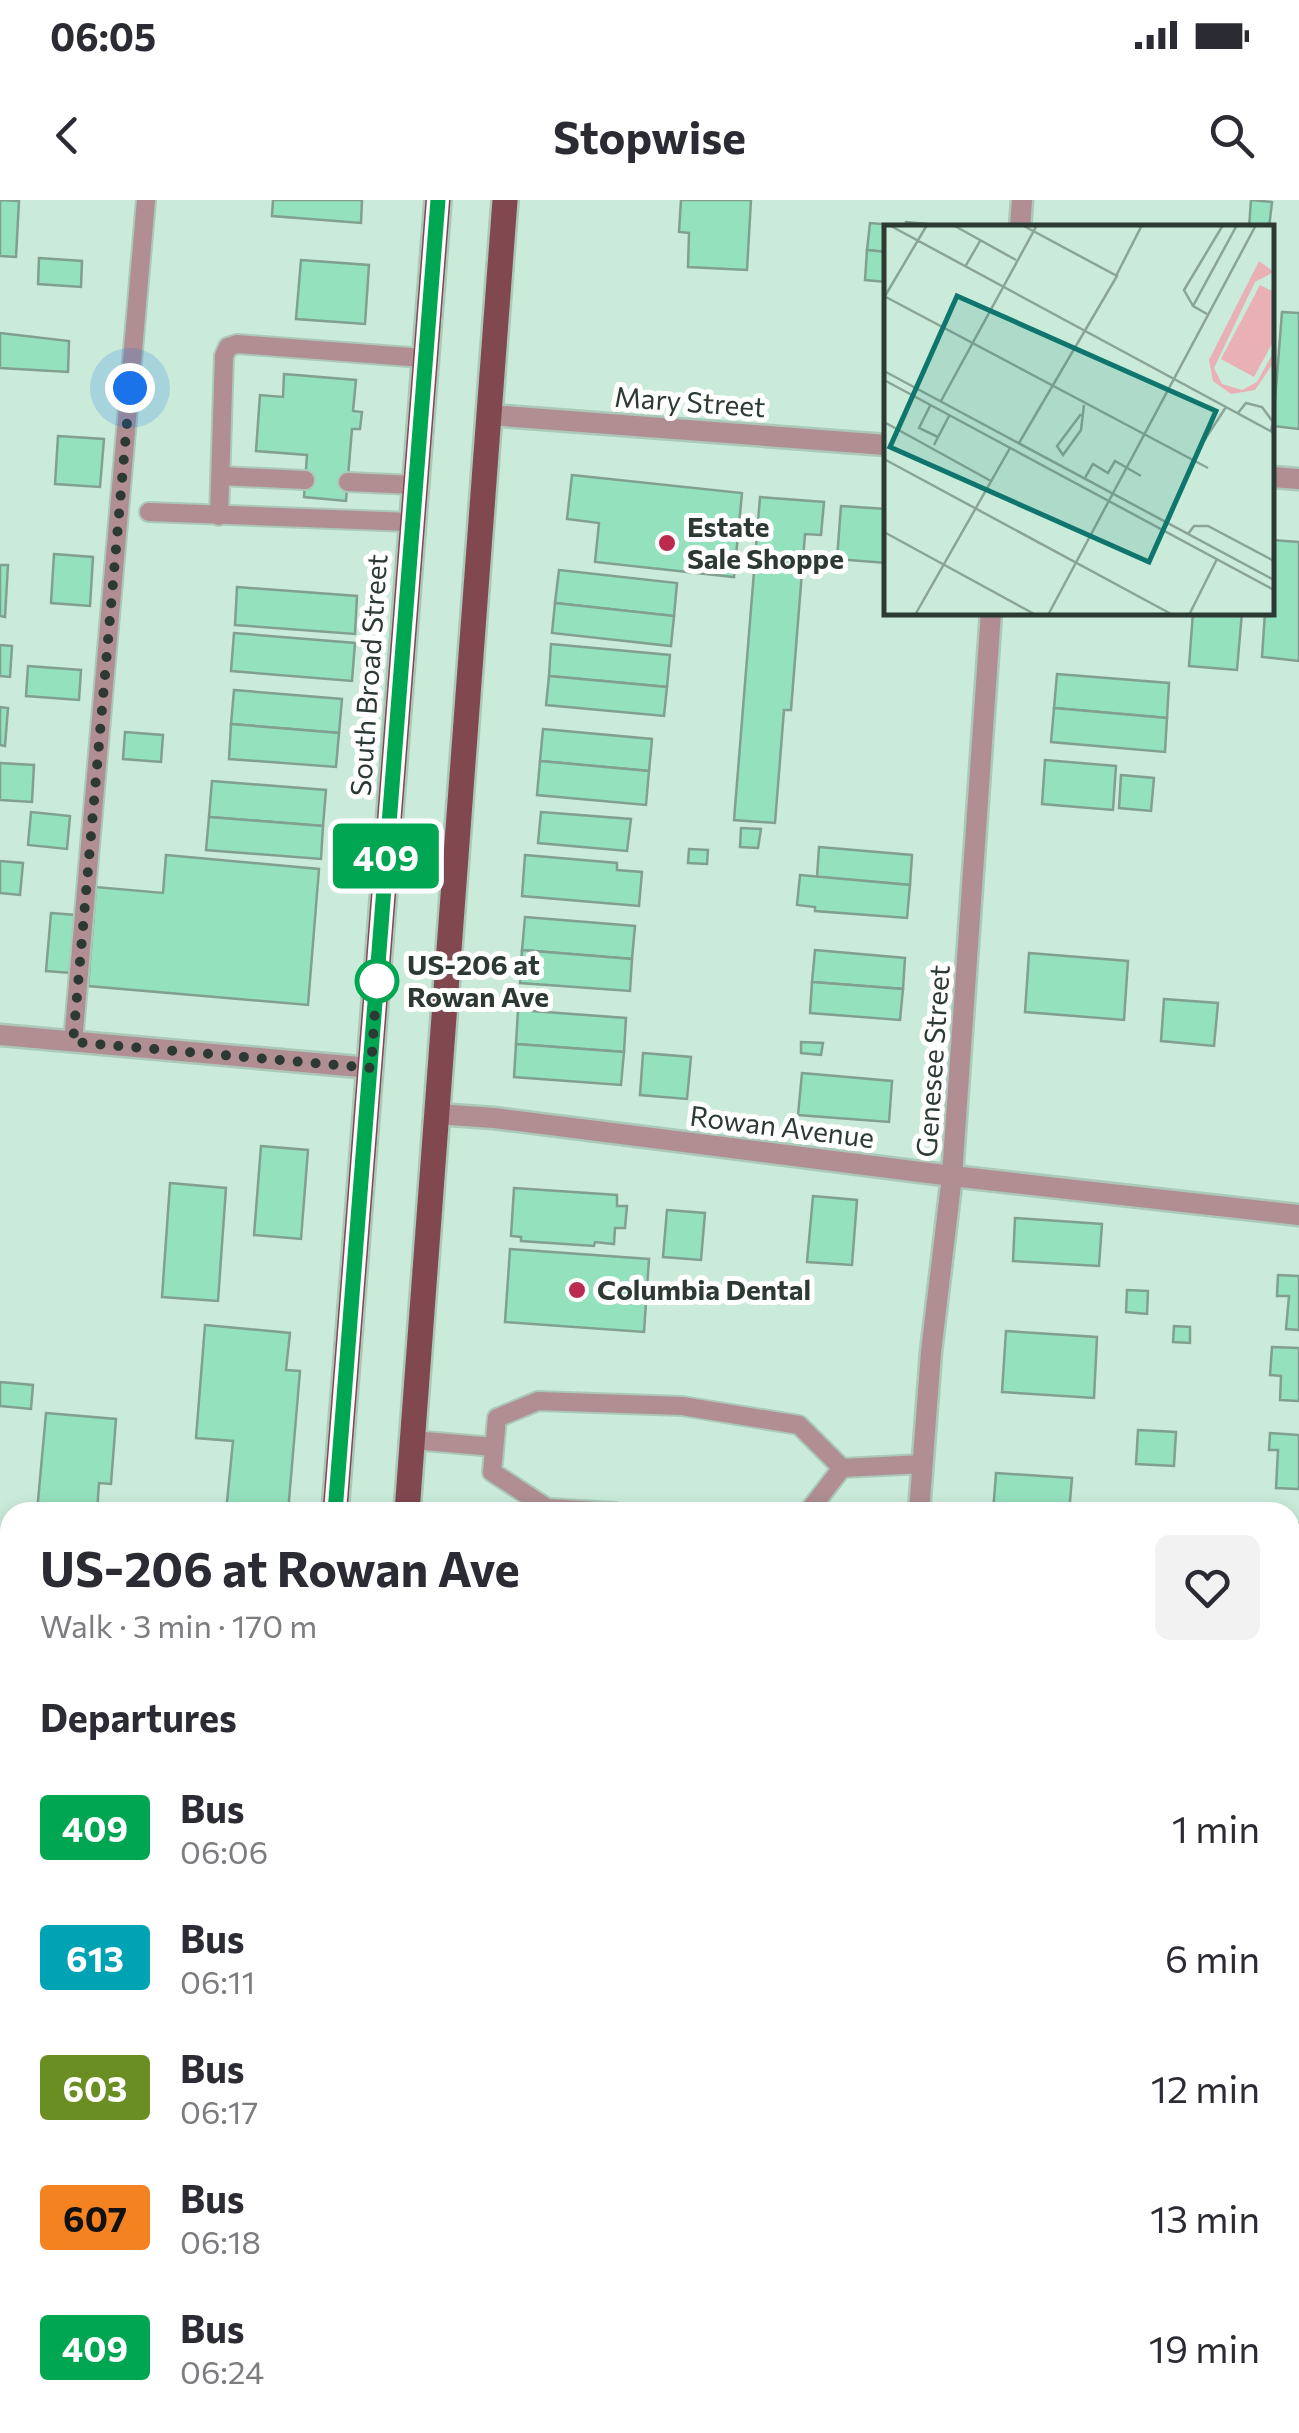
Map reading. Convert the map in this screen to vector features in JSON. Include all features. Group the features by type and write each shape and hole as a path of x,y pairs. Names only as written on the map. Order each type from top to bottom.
{"main road":[{"name":"South Broad Street","path":"336,1502 438,200"},
{"path":"408,1502 505,200"}],"street":[{"path":"1020,225 1022,200"},
{"name":"Mary Street","path":"490,416 884,445"},
{"path":"1274,477 1299,479"},
{"name":"Genesee Street","path":"920,1502 931,1352 952,1176 991,615"},
{"path":"0,1035 371,1068"},
{"name":"Rowan Avenue","path":"436,1114 1299,1214"}],"lane":[{"path":"73,1042 146,200"},
{"path":"219,516 224,356 228,347 237,344 423,358"},
{"path":"222,476 306,480"},
{"path":"348,482 414,485"},
{"path":"149,512 410,522"},
{"path":"538,1502 492,1472 497,1418 538,1401 682,1406 800,1425 842,1468 923,1464"},
{"path":"412,1440 494,1447"},
{"path":"816,1502 842,1468"}],"building":[{"path":"0,200 19,201 16,257 0,256"},
{"path":"273,200 362,200 361,223 272,216"},
{"path":"681,200 751,200 747,270 688,267 689,233 679,232"},
{"path":"1251,200 1272,202 1269,225 1249,225"},
{"path":"870,223 894,225 884,225 884,252 867,250"},
{"path":"867,250 884,252 884,282 865,280"},
{"path":"39,258 82,261 81,287 38,284"},
{"path":"301,260 369,265 365,324 296,319"},
{"path":"1282,312 1299,313 1299,429 1274,426"},
{"path":"0,333 69,341 68,372 0,368"},
{"path":"284,374 356,380 353,411 362,412 360,429 352,429 346,501 304,497 307,455 256,451 260,395 283,397"},
{"path":"58,436 104,439 100,487 55,484"},
{"name":"Estate Sale Shoppe","path":"572,475 742,493 734,577 595,562 599,523 567,519"},
{"path":"760,497 824,502 821,535 805,534 791,710 784,710 775,823 734,820"},
{"path":"841,506 884,509 884,563 837,559"},
{"path":"1274,540 1299,542 1299,661 1262,657 1265,615 1274,615"},
{"path":"54,554 93,557 90,606 51,603"},
{"path":"0,565 8,565 5,617 0,616"},
{"path":"559,570 677,583 674,616 555,603"},
{"path":"237,587 357,596 355,634 235,625"},
{"path":"555,603 674,616 671,646 552,633"},
{"path":"1193,615 1242,615 1237,670 1189,666"},
{"path":"234,633 355,643 352,681 231,671"},
{"path":"551,644 670,655 667,687 549,676"},
{"path":"0,645 12,646 10,677 0,676"},
{"path":"28,666 81,670 79,700 26,696"},
{"path":"1057,674 1169,683 1167,718 1054,708"},
{"path":"549,676 667,687 664,716 546,705"},
{"path":"234,690 342,699 339,733 231,724"},
{"path":"0,707 8,708 5,746 0,745"},
{"path":"1054,708 1167,718 1165,752 1051,742"},
{"path":"231,724 339,733 336,767 229,759"},
{"path":"543,729 652,739 649,771 540,761"},
{"path":"125,732 163,735 161,762 123,759"},
{"path":"1045,760 1116,766 1113,810 1042,804"},
{"path":"540,761 649,771 646,805 537,795"},
{"path":"0,763 34,765 32,802 0,800"},
{"path":"1121,775 1154,778 1151,811 1119,808"},
{"path":"212,781 326,790 323,826 209,817"},
{"path":"31,812 70,816 67,849 28,845"},
{"path":"541,812 631,819 627,851 538,843"},
{"path":"209,817 323,826 321,859 206,850"},
{"path":"741,828 761,829 758,848 740,847"},
{"path":"819,847 912,855 910,885 817,877"},
{"path":"689,849 708,850 707,864 688,863"},
{"path":"166,855 319,869 308,1005 88,986 96,887 163,893"},
{"path":"525,855 617,863 617,870 642,872 639,906 522,896"},
{"path":"0,861 23,863 20,895 0,893"},
{"path":"800,875 910,885 907,918 815,911 815,907 797,905"},
{"path":"51,913 76,915 71,973 46,971"},
{"path":"525,917 635,926 632,959 522,950"},
{"path":"522,950 632,959 630,991 520,983"},
{"path":"815,950 905,958 903,989 812,982"},
{"path":"1029,953 1128,961 1124,1020 1025,1012"},
{"path":"812,982 903,989 900,1020 810,1013"},
{"path":"1164,999 1218,1003 1214,1046 1161,1041"},
{"path":"518,1010 626,1018 624,1052 516,1044"},
{"path":"801,1042 823,1043 821,1055 801,1053"},
{"path":"516,1044 624,1052 621,1085 514,1077"},
{"path":"643,1053 691,1057 687,1099 640,1095"},
{"path":"802,1073 892,1081 889,1122 798,1115"},
{"path":"261,1146 308,1150 301,1239 254,1235"},
{"path":"170,1183 226,1188 218,1301 162,1297"},
{"path":"514,1188 617,1195 617,1206 627,1206 625,1228 615,1228 614,1244 521,1241 521,1237 511,1236"},
{"path":"813,1196 857,1200 852,1265 807,1262"},
{"path":"667,1210 705,1213 701,1260 663,1257"},
{"path":"1015,1218 1102,1224 1099,1266 1013,1261"},
{"name":"Columbia Dental","path":"510,1249 649,1259 644,1332 505,1322"},
{"path":"1278,1275 1299,1276 1299,1330 1286,1329 1289,1296 1277,1296"},
{"path":"1127,1290 1148,1291 1147,1314 1126,1312"},
{"path":"205,1325 290,1333 286,1370 300,1371 289,1502 227,1502 233,1441 196,1438"},
{"path":"1174,1326 1190,1327 1190,1343 1173,1342"},
{"path":"1006,1331 1097,1337 1094,1398 1002,1392"},
{"path":"1272,1347 1299,1348 1299,1401 1280,1400 1281,1376 1270,1375"},
{"path":"0,1382 33,1385 31,1409 0,1406"},
{"path":"46,1413 116,1419 111,1484 99,1483 98,1502 38,1502"},
{"path":"1138,1430 1176,1432 1174,1466 1136,1464"},
{"path":"1270,1433 1299,1435 1299,1489 1276,1488 1278,1450 1269,1450"},
{"path":"996,1473 1072,1478 1070,1502 994,1502"}],"bus line":[{"name":"409","path":"336,1502 438,200"}],"place":[{"name":"Estate Sale Shoppe","path":"667,543"},
{"name":"US-206 at Rowan Ave","path":"377,981"},
{"name":"Columbia Dental","path":"577,1290"}],"route":[{"path":"130,388 73,1042 371,1068 377,981"}]}
